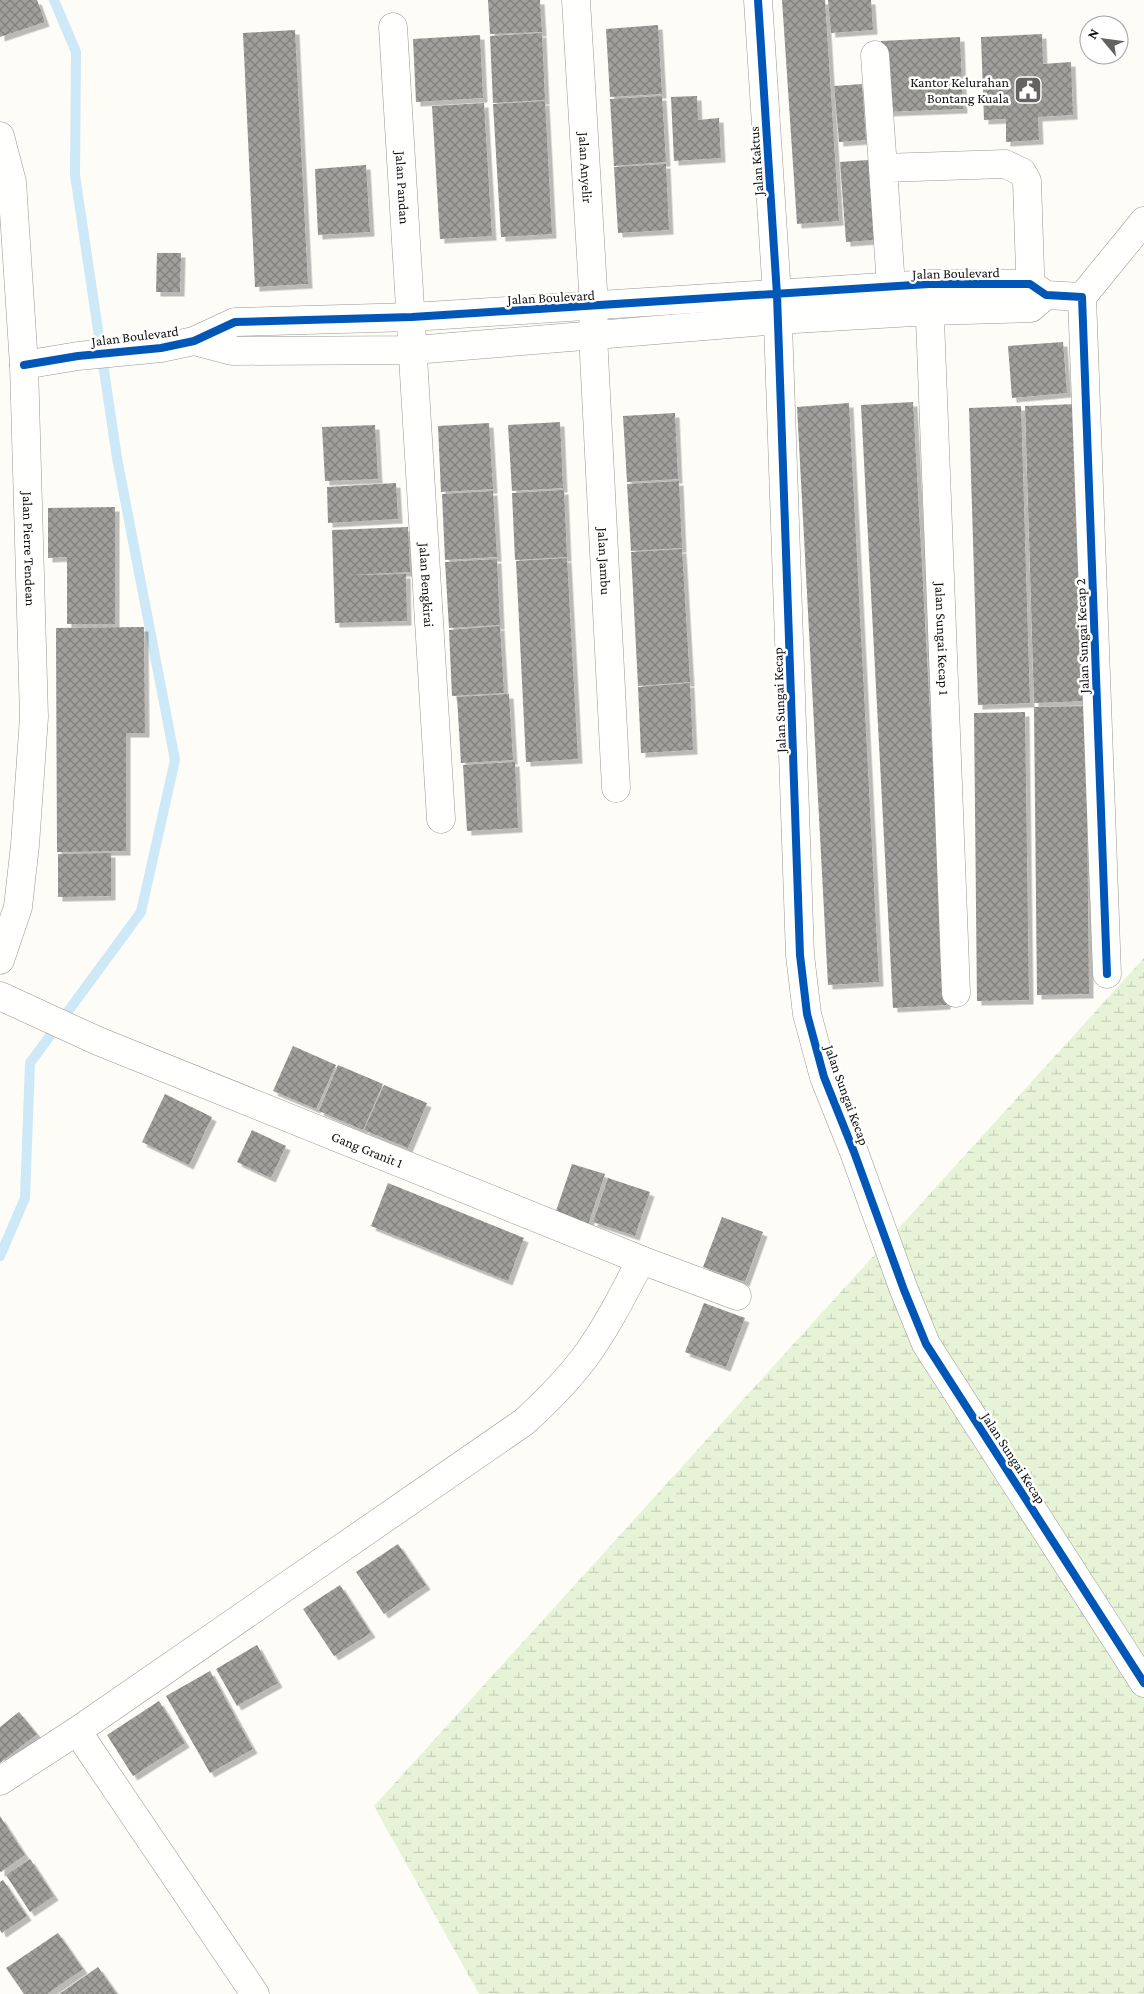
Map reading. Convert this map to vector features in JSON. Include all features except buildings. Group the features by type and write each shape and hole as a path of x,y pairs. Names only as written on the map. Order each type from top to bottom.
{"street":[{"name":"Jalan Anyelir","path":"576,0 594,306 593,335"},
{"name":"Jalan Kaktus","path":"758,0 777,308"},
{"name":"Jalan Pandan","path":"393,26 414,350"},
{"path":"875,55 891,287"},
{"name":"Jalan Pierre Tendean","path":"0,136 24,365 34,717 26,845 18,907 0,959"},
{"path":"883,168 1004,164 1022,172 1027,181 1036,296"},
{"path":"1082,297 1144,221"},
{"name":"Jalan Boulevard","path":"194,342 232,351 414,350 593,335 777,308 891,287 929,298"},
{"name":"Jalan Boulevard","path":"24,365 78,356 161,348 194,342 235,322 412,317 594,306 777,308 929,298 1082,297"},
{"name":"Jalan Sungai Kecap 2","path":"1082,297 1107,974"},
{"name":"Jalan Sungai Kecap 1","path":"929,298 956,994"},
{"name":"Jalan Sungai Kecap","path":"777,308 800,956 809,1023 824,1077 926,1344 1144,1684"},
{"name":"Jalan Jambu","path":"593,335 616,788"},
{"name":"Jalan Bengkirai","path":"414,350 442,819"},
{"name":"Gang Granit 1","path":"0,996 98,1041 642,1260 737,1296"},
{"path":"0,1780 77,1731 524,1422 557,1392 585,1357 608,1323 642,1260"},
{"path":"77,1731 255,1994"}],"green space":[{"path":"1144,958 1144,1994 479,1994 374,1806"}],"waterway":[{"path":"0,1256 25,1198 30,1063 141,912 175,760 117,458 75,175 76,52 54,0"}],"cycle path":[{"path":"758,0 777,295 800,955 807,1014 824,1077 926,1344 1144,1683"},
{"path":"24,365 78,356 161,348 194,341 235,322 412,317 929,284 1030,284 1046,295 1082,297 1107,974"}],"place":[{"name":"Kantor Kelurahan Bontang Kuala","path":"1028,90"}]}
